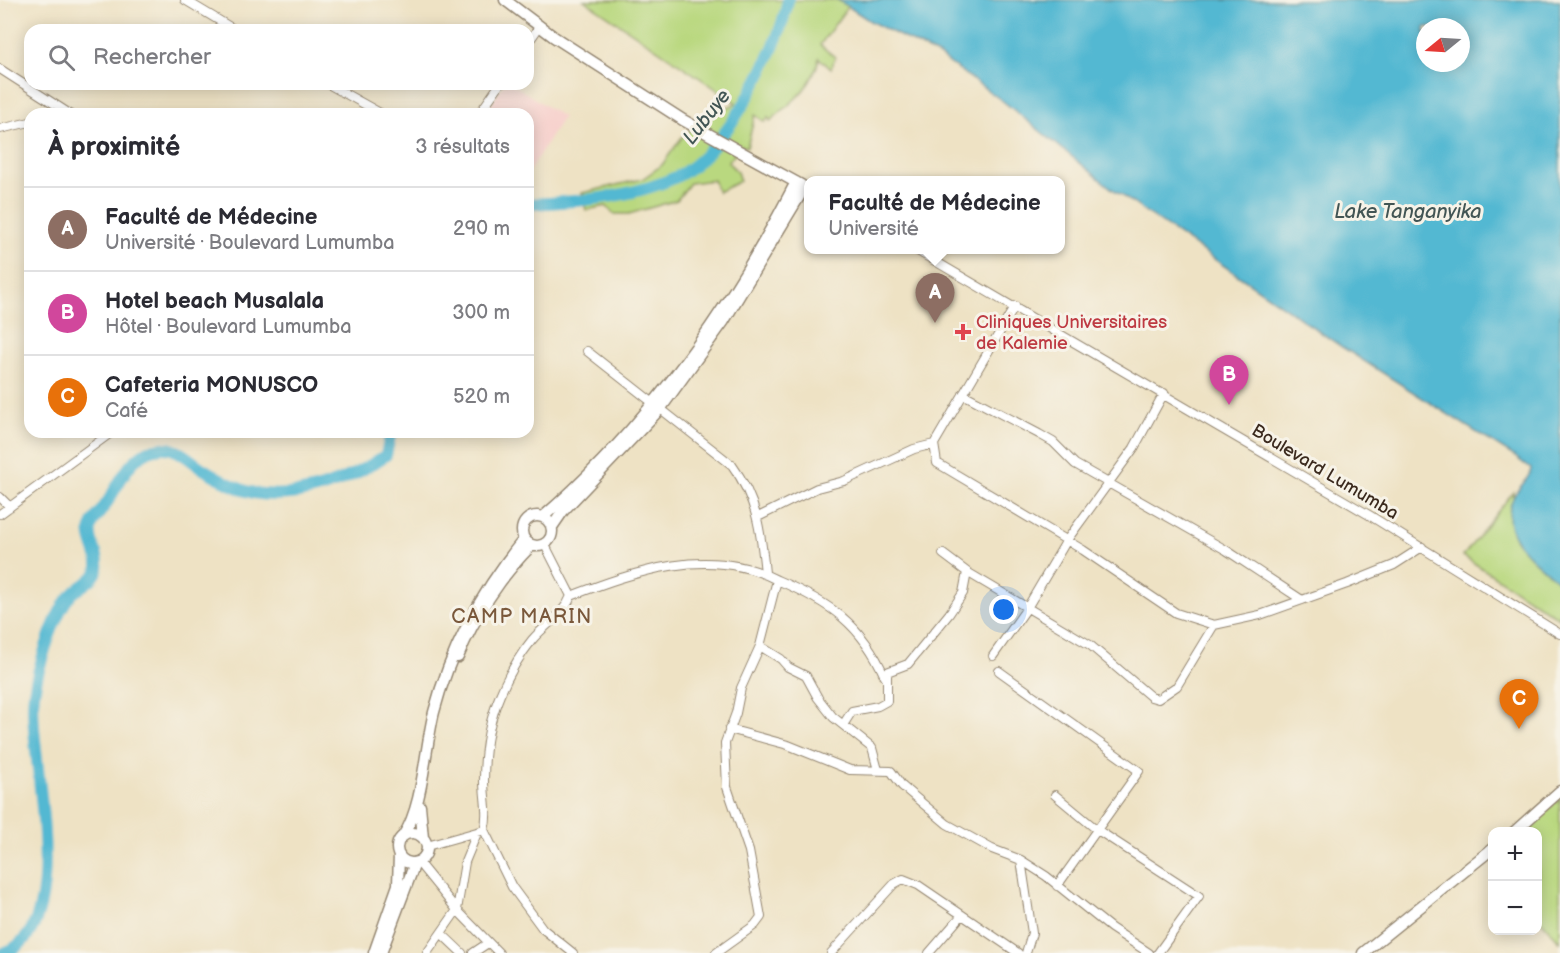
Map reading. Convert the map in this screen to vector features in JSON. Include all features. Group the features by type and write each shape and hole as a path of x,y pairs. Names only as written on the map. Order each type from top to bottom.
{"street":[{"path":"185,0 226,24"},
{"path":"505,0 539,27 683,120 803,186 657,405 562,511 552,527 550,540 545,545"},
{"path":"534,35 539,27"},
{"path":"0,69 24,84"},
{"path":"33,90 61,108"},
{"path":"339,90 371,108"},
{"path":"483,108 496,90"},
{"path":"0,129 24,123"},
{"name":"Boulevard Lumumba","path":"925,254 1422,547 1560,634"},
{"path":"1015,306 934,444 934,456 943,467 1066,540 1176,614 1214,625 1236,622 1381,570 1422,547"},
{"path":"587,351 732,465 747,485 758,517 765,573"},
{"path":"993,656 1027,608 1066,540 1134,448 1164,393"},
{"path":"963,394 1053,442 1075,464 1226,550 1302,600"},
{"path":"543,517 657,405"},
{"path":"0,514 104,438"},
{"path":"758,517 817,488 844,481 914,449 934,444"},
{"path":"0,497 10,507"},
{"path":"545,545 527,542 521,532 526,520 534,516 543,517 552,527"},
{"path":"374,953 398,885 397,844 404,836 414,816 434,713 458,642 486,590 527,542"},
{"path":"381,953 417,863 425,856 420,806 446,688 460,652 489,599 527,542"},
{"path":"545,545 571,596"},
{"path":"943,554 967,572 1090,645 1151,697 1158,699 1177,686 1214,625"},
{"path":"427,953 457,910 465,862 481,832 487,813 484,771 490,729 500,696 510,673 532,640 563,610 571,596 623,577 678,564 718,563 765,573 817,599 857,629 885,677 886,701 878,706 852,711 843,725"},
{"path":"885,677 891,669 908,664 949,614 963,593 967,572"},
{"path":"716,953 755,925 761,917 749,851 727,787 725,743 736,713 741,688 760,646 777,579"},
{"path":"760,646 781,659 788,667 807,676 818,698 843,725 872,748 878,770"},
{"path":"999,671 1139,771 1057,886"},
{"path":"729,729 788,746 843,768 891,771 902,786 947,824 992,849 1021,860 1111,928 1149,953"},
{"path":"1519,827 1560,791"},
{"path":"1055,795 1096,829 1199,896 1158,953"},
{"path":"404,836 414,833 425,842 481,832"},
{"path":"481,832 512,887 543,928 573,953"},
{"path":"1363,953 1488,852"},
{"path":"399,855 403,860 417,863 457,910 499,953"},
{"path":"1021,860 1032,933 1026,953"},
{"path":"831,953 894,884 903,879 918,885 1018,953"},
{"path":"929,953 962,915"},
{"path":"442,934 462,953"},
{"path":"473,953 488,943"}],"shaded area":[{"path":"500,90 521,90 563,117 534,163 534,108 489,108"}],"green space":[{"path":"584,0 838,0 848,6 820,45 835,57 831,69 819,58 807,86 786,107 770,121 768,117 765,122 755,115 747,147 742,146 728,162 737,172 740,181 718,192 713,180 690,183 677,200 629,214 614,214 606,206 586,210 582,193 642,179 662,165 682,137 704,120 736,103 727,96 723,101 725,95"},
{"path":"1513,492 1515,539 1532,559 1560,583 1560,619 1463,556"},
{"path":"1560,798 1560,942 1542,922 1542,827 1528,827"}],"water":[{"name":"Lake Tanganyika","path":"838,0 1560,0 1560,583 1529,556 1513,535 1509,510 1514,496 1531,469 1342,347 1111,188 1004,102 938,55 870,21"}],"waterway":[{"name":"Lubuye","path":"534,204 604,198 641,190 676,177 695,165 713,147 747,99 774,46 788,0"},
{"name":"Lubuye","path":"4,953 26,937 39,910 44,875 44,836 33,720 34,693 39,670 64,604 97,572 98,561 91,529 94,520 128,469 134,461 151,450 167,448 179,452 205,470 241,489 271,495 289,494 323,487 356,473 386,455 390,438"}],"place":[{"name":"Faculté de Médecine","path":"935,323"},
{"name":"Cliniques Universitaires de Kalemie","path":"963,332"},
{"name":"Hotel beach Musalala","path":"1229,405"},
{"name":"Cafeteria MONUSCO","path":"1519,729"}],"district":[{"name":"CAMP MARIN","path":"522,617"}]}
